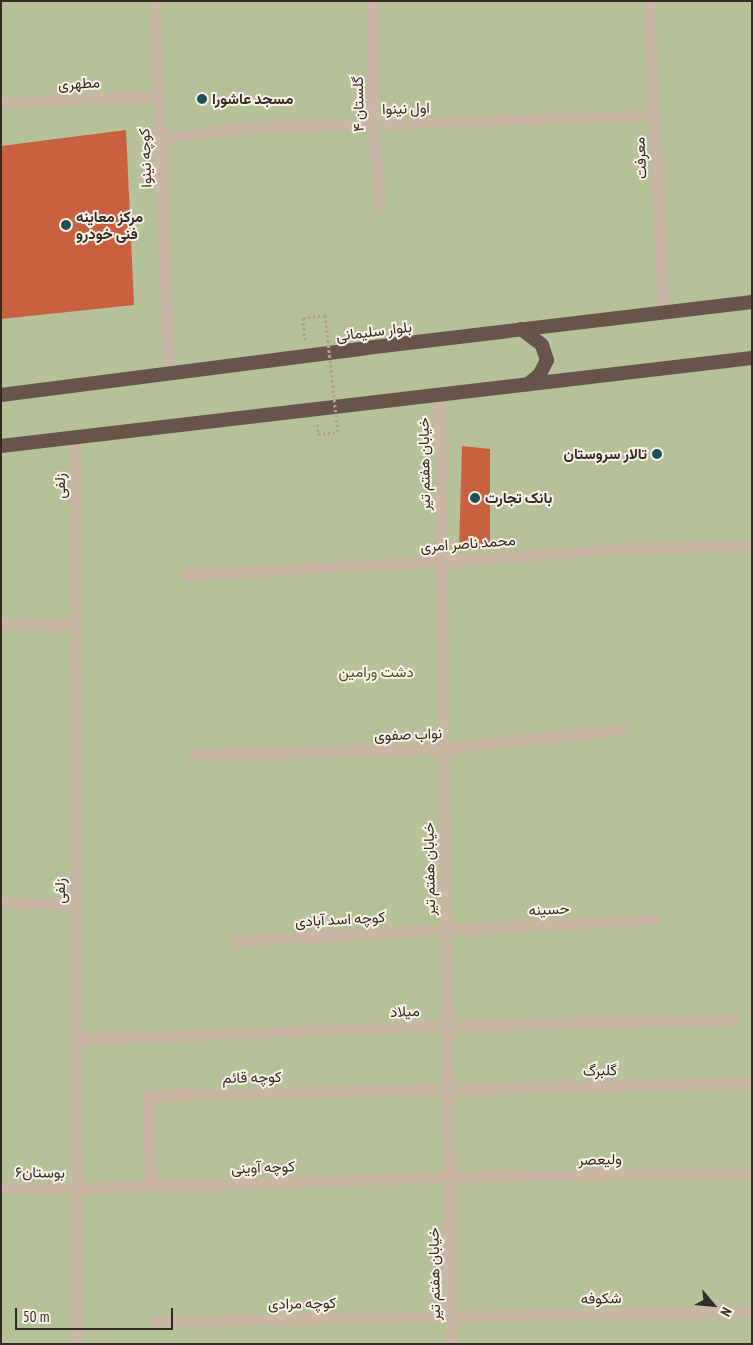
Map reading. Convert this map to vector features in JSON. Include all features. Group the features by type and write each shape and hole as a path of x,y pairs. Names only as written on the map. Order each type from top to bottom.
{"highway":[{"name":"بلوار سلیمانی","path":"1,395 521,329 752,302"},
{"path":"521,329 542,345 547,360 540,374 528,384"},
{"path":"1,446 752,358"}],"street":[{"name":"کوچه نینوا","path":"155,1 170,373"},
{"name":"گلستان ۴","path":"373,1 374,126 380,205"},
{"name":"معرفت","path":"649,1 664,313"},
{"name":"مطهری","path":"1,103 158,96"},
{"name":"اول نینوا","path":"160,139 248,128 374,126 654,116"},
{"name":"خیابان هفتم تیر","path":"440,394 451,1344"},
{"name":"زلفی","path":"76,437 77,1344"},
{"name":"محمد ناصر امری","path":"186,575 442,562 624,549 752,546"},
{"path":"1,624 76,626"},
{"name":"نواب صفوی","path":"194,755 444,749 621,730"},
{"path":"1,903 77,905"},
{"name":"حسینه","path":"446,930 653,920"},
{"name":"کوچه اسد آبادی","path":"236,940 446,930"},
{"name":"میلاد","path":"77,1040 448,1026 734,1020"},
{"name":"گلبرگ","path":"448,1089 752,1083"},
{"name":"کوچه قائم","path":"151,1187 149,1096 448,1089"},
{"name":"ولیعصر","path":"449,1177 752,1174"},
{"name":"کوچه آوینی","path":"77,1190 449,1177"},
{"name":"بوستان۶","path":"1,1188 77,1190"},
{"name":"شکوفه","path":"451,1316 752,1312"},
{"name":"کوچه مرادی","path":"154,1322 451,1316"}],"path":[{"path":"303,318 325,315 338,432 318,434"}],"green space":[{"name":"دشت ورامین","path":"1,1 752,1 752,1344 1,1344"}],"building":[{"name":"مرکز معاینه فنی خودرو","path":"126,130 134,305 1,319 1,146"},
{"name":"بانک تجارت","path":"462,446 490,449 490,547 459,551"}],"place":[{"name":"مسجد عاشورا","path":"202,99"},
{"name":"مرکز معاینه فنی خودرو","path":"66,225"},
{"name":"تالار سروستان","path":"657,454"},
{"name":"بانک تجارت","path":"475,498"}]}
